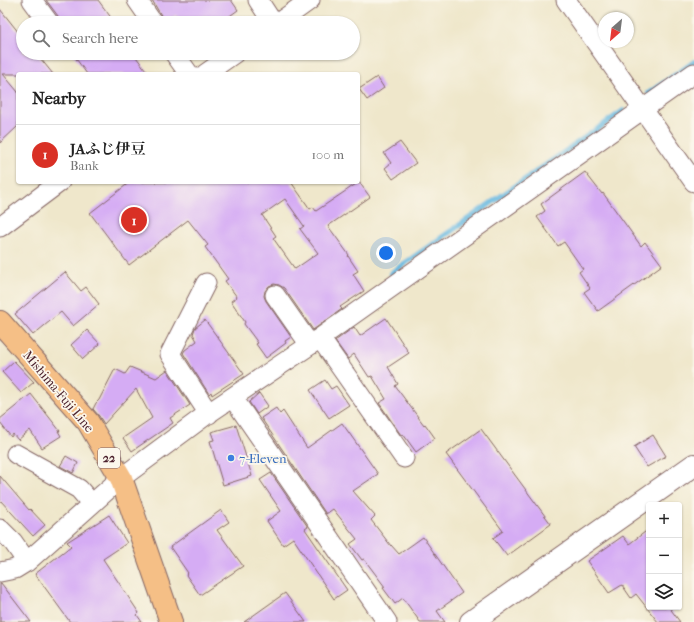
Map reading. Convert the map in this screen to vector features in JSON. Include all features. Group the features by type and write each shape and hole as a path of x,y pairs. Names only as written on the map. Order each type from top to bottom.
{"main road":[{"name":"Mishima-Fuji Line","path":"0,322 88,422 121,478 171,622"}],"street":[{"path":"32,0 44,16"},
{"path":"137,0 148,16"},
{"path":"258,0 268,16"},
{"path":"288,16 310,0"},
{"path":"566,0 694,182"},
{"path":"179,60 188,72"},
{"path":"208,72 225,60"},
{"path":"0,572 15,568 26,562 121,478 209,414 315,341 694,73"},
{"path":"0,227 57,184"},
{"path":"206,283 170,354 209,414"},
{"path":"275,295 315,341 404,458"},
{"path":"233,398 387,622"},
{"path":"16,454 79,489 92,504"},
{"path":"471,622 694,465"},
{"path":"0,529 13,542 26,562"}],"building":[{"path":"46,0 98,0 110,16 58,16"},
{"path":"152,0 231,0 238,10 230,16 161,16"},
{"path":"0,9 16,29 16,60 42,60 51,72 16,72 16,74 3,74 16,90 16,128 0,143"},
{"path":"77,60 138,60 147,72 86,72"},
{"path":"377,77 384,88 367,100 360,88"},
{"path":"400,142 416,163 393,179 385,168 391,163 384,153"},
{"path":"585,172 602,194 603,193 641,246 645,242 662,265 598,311 584,292 590,288 579,272 583,269 564,242 558,246 537,217 545,211 541,204"},
{"path":"360,183 370,197 328,226 349,255 348,256 358,271 353,274 364,291 340,307 342,309 313,330 284,288 274,284 269,286 265,291 264,296 266,301 291,337 285,341 286,343 266,358 231,301 237,297 225,281 228,279 205,247 208,245 188,220 129,265 90,213 127,184 292,184 310,209 313,207 316,211 356,184","holes":["285,199 304,226 300,229 318,253 295,269 273,238 276,236 262,215"]},
{"path":"65,272 81,291 86,287 99,304 73,326 61,312 33,335 15,314"},
{"path":"386,318 409,353 388,367 398,384 395,386 435,438 416,452 403,434 401,435 379,403 386,399 372,376 369,377 354,354 348,359 335,341 354,327 360,336"},
{"path":"205,320 244,374 212,395 211,392 209,394 183,353 197,341 193,334 195,328"},
{"path":"87,330 100,344 83,359 71,345"},
{"path":"14,361 34,382 21,393 2,372"},
{"path":"130,367 156,378 167,370 190,405 170,418 173,423 132,451 123,438 152,418 136,389 104,424 93,409 115,369 125,374"},
{"path":"325,380 331,389 336,386 349,405 329,418 310,390"},
{"path":"259,393 268,406 257,414 249,402"},
{"path":"31,394 60,431 58,431 61,436 42,448 30,430 18,440 13,434 11,437 0,423 0,419"},
{"path":"276,408 280,414 283,411 307,448 342,423 378,474 353,491 375,516 371,520 399,554 423,537 462,593 437,611 445,622 420,622 403,598 395,604 383,588 385,587 364,559 362,560 350,544 357,539 333,509 326,514 261,418"},
{"name":"7-Eleven","path":"236,425 252,476 223,485 210,441 214,440 211,432"},
{"path":"481,429 551,524 507,556 493,538 503,531 446,454"},
{"path":"653,435 666,456 647,467 634,447"},
{"path":"66,456 78,463 73,473 60,466"},
{"path":"271,473 308,527 305,529 347,590 334,599 293,538 283,545 267,521 281,511 260,480"},
{"path":"0,476 29,510 30,509 45,525 33,536 0,500"},
{"path":"221,510 229,522 217,530 243,566 200,595 186,575 188,573 170,547"},
{"path":"109,515 127,543 103,559 139,613 137,615 142,622 70,622 35,574 71,546 67,542"},
{"path":"646,531 646,607 636,594 631,598 622,585 609,593 587,561 623,536 629,544"},
{"path":"1,583 31,622 0,622"},
{"path":"285,593 306,622 244,622"},
{"path":"649,610 671,610 680,622 658,622"}],"waterway":[{"path":"649,93 694,62"},
{"path":"391,273 623,111"}],"place":[{"name":"JAふじ伊豆","path":"134,220"},
{"name":"7-Eleven","path":"231,458"}]}
